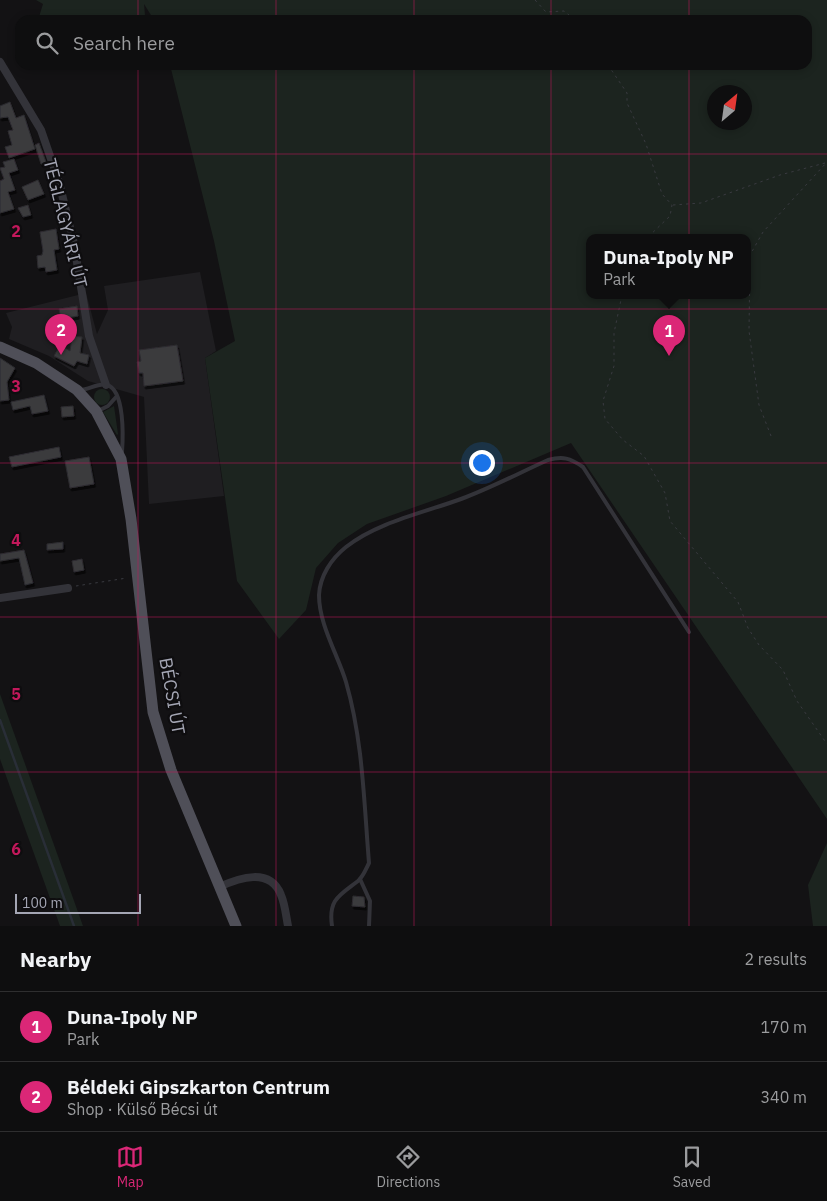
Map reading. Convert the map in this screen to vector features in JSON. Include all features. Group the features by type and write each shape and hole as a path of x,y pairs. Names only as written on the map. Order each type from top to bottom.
{"main road":[{"name":"BÉCSI ÚT","path":"0,347 36,363 83,393 96,411 121,459 153,712 170,770 236,926"}],"street":[{"name":"TÉGLAGYÁRI ÚT","path":"0,62 41,130 59,182 74,244 90,336 106,384"},
{"path":"0,598 68,588"},
{"path":"219,887 242,877 267,879 282,895 288,926"}],"lane":[{"path":"83,393 106,384 111,387 117,396 123,424 121,459"},
{"path":"96,411 108,406 117,396"},
{"path":"332,926 332,909 335,900 344,889 360,879 369,863 360,752 346,683 323,617 319,597 322,580 330,564 345,547 372,531 463,498 548,460 560,457 571,458 583,467 689,632"},
{"path":"360,879 370,901 368,926"}],"path":[{"path":"535,0 546,12 564,11 568,15"},
{"path":"611,70 627,93 627,103 646,144 662,194 672,205"},
{"path":"672,205 701,203 780,175 827,162"},
{"path":"751,253 763,232 827,162"},
{"path":"651,234 670,216 672,205"},
{"path":"621,299 614,333 614,366 603,401 605,419 623,440 644,456 665,493 670,520 738,602 748,628 782,670 797,701 827,744"},
{"path":"750,299 750,331 759,405 770,436"},
{"path":"68,588 137,577"}],"shaded area":[{"path":"36,0 827,0 827,819 571,443 446,496 367,524 338,543 316,568 306,610 279,639 237,581 205,358 235,341 214,241 171,70 812,70 812,15 151,15 144,4 145,15 40,15 43,4"},
{"path":"200,272 216,351 205,358 224,496 149,504 144,397 88,381 49,356 9,339 12,327 6,313 86,293 97,334 108,310 104,286"},
{"path":"99,389 105,389 110,394 108,403 99,405 94,400 94,394"},
{"path":"114,406 118,434 117,435 103,412"},
{"path":"0,694 83,926 60,926 0,759"},
{"path":"827,843 827,926 813,926 808,885"}],"building":[{"path":"10,102 16,118 24,115 35,149 9,158 5,147 12,145 8,131 13,130 8,117 0,118 0,106"},
{"path":"39,143 46,162 41,164 35,145"},
{"path":"14,159 18,170 9,173 15,190 8,192 14,209 0,213 0,181 4,179 0,168 5,167 3,162"},
{"path":"38,180 44,194 28,200 22,187"},
{"path":"28,205 31,215 23,217 18,208"},
{"path":"56,229 59,249 54,250 57,270 46,272 45,267 38,268 37,256 42,255 43,251 40,232"},
{"path":"77,306 78,316 61,319 59,309"},
{"path":"72,336 82,337 80,353 89,355 87,364 77,361 74,366 54,356 60,345 70,351"},
{"path":"177,345 183,381 144,386 143,373 139,373 137,362 141,361 139,350"},
{"path":"0,358 15,368 7,382 9,400 0,401"},
{"path":"44,395 48,411 32,414 30,406 13,410 11,402"},
{"path":"73,406 74,416 62,417 61,407"},
{"path":"59,447 61,457 12,467 9,457"},
{"path":"89,457 94,484 70,488 65,461"},
{"path":"63,542 63,549 47,550 47,544"},
{"path":"24,550 33,583 25,585 19,558 0,561 0,554"},
{"path":"82,559 84,570 74,572 72,561"},
{"path":"353,896 364,897 365,907 352,906"}],"waterway":[{"path":"0,720 74,926"}],"place":[{"name":"Béldeki Gipszkarton Centrum","path":"61,355"},
{"name":"Duna-Ipoly NP","path":"669,356"}]}
